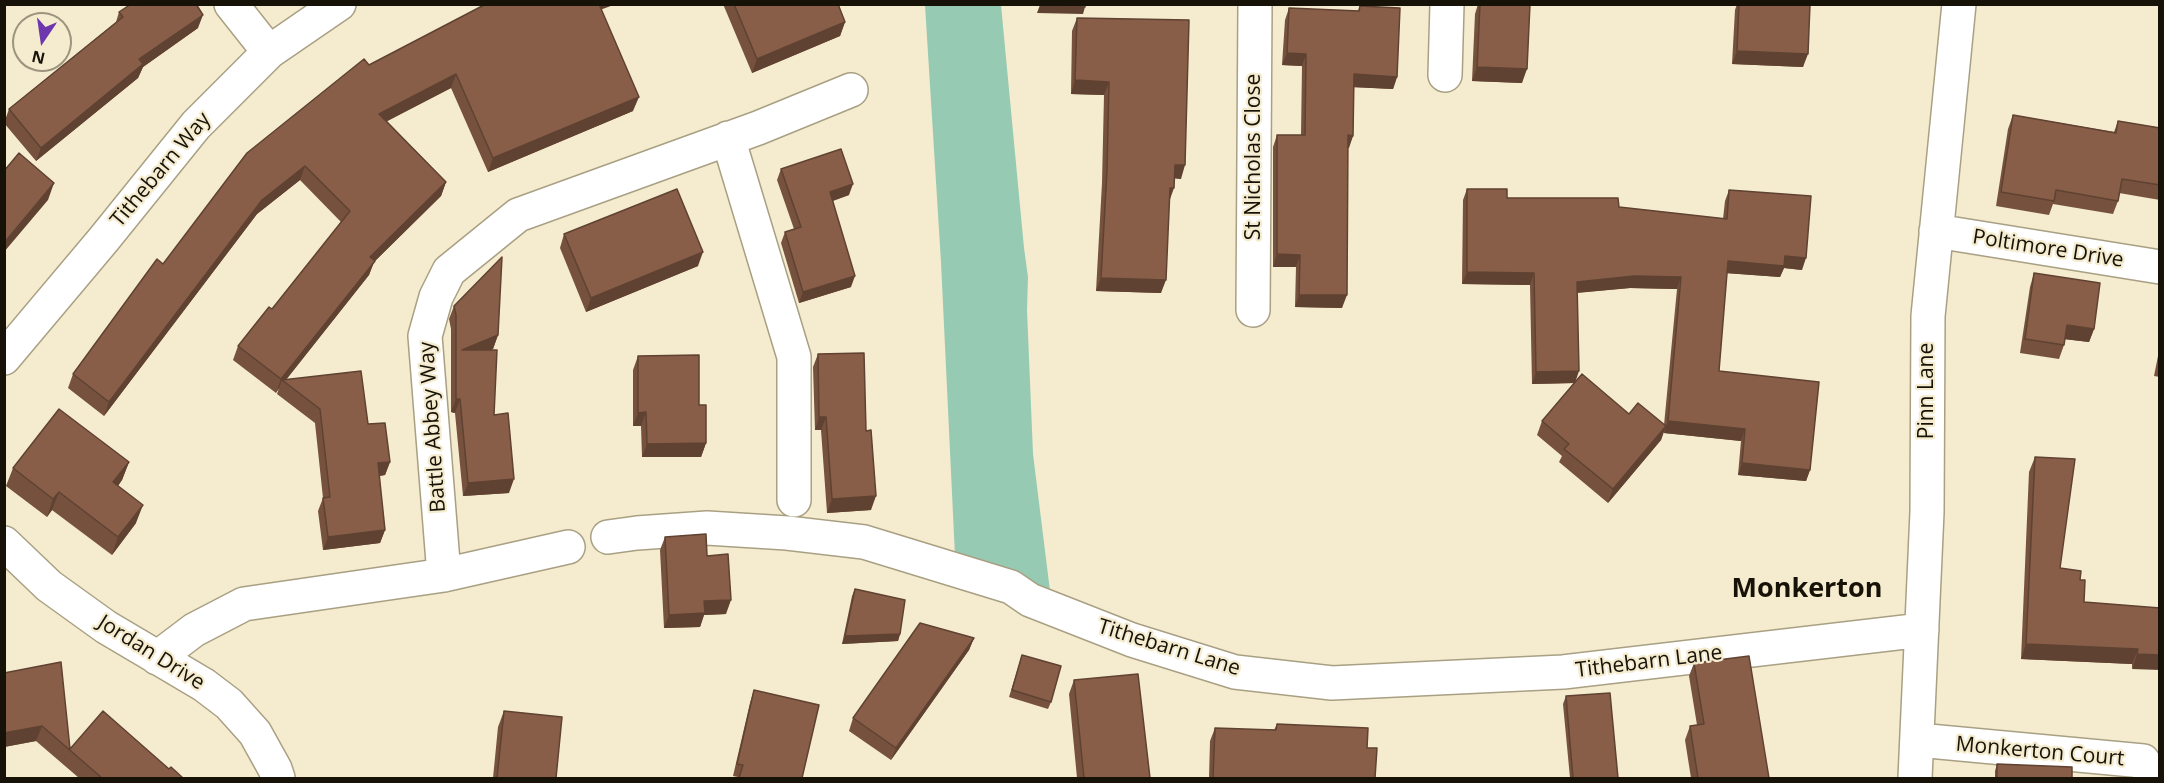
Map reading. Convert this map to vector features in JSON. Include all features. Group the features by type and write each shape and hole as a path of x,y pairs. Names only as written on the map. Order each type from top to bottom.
{"street":[{"path":"231,4 269,52"},
{"name":"Tithebarn Way","path":"4,358 196,125 269,52 339,4"},
{"name":"St Nicholas Close","path":"1253,310 1255,4"},
{"path":"1445,75 1447,4"},
{"name":"Pinn Lane","path":"1915,778 1927,512 1928,316 1959,4"},
{"name":"Battle Abbey Way","path":"444,575 425,336 436,297 449,271 518,216 758,129 851,90"},
{"path":"728,138 794,357 794,501"},
{"name":"Poltimore Drive","path":"1936,231 2160,267"},
{"name":"Tithebarn Lane","path":"608,537 707,528 787,533 864,542 1011,587 1030,600 1132,640 1235,672 1332,683 1563,672 1922,630"},
{"name":"Jordan Drive","path":"4,543 49,586 106,627 204,685 229,704 255,733 278,778"},
{"path":"157,658 194,630 244,604 444,575 568,547"},
{"name":"Monkerton Court","path":"1918,740 2143,761 2151,778"}],"green space":[{"path":"925,5 1001,5 1028,277 1027,310 1033,454 1050,591 955,556 941,262"}],"building":[{"path":"131,4 196,4 203,15 139,59 143,64 41,148 9,109 55,72 72,72 72,58 123,17 119,12"},
{"path":"486,4 599,4 639,97 493,158 456,74 379,114 446,182 370,257 375,261 281,379 238,346 269,307 272,309 350,211 305,166 262,200 109,402 73,374 157,259 163,264 247,153 364,59 369,65"},
{"path":"734,4 838,4 845,22 757,59"},
{"path":"1085,4 1085,7 1040,5"},
{"path":"1480,4 1530,4 1527,69 1477,67"},
{"path":"1739,4 1810,4 1808,54 1737,51"},
{"path":"1360,6 1400,8 1397,77 1354,74 1353,136 1348,135 1347,295 1299,295 1300,255 1277,254 1277,135 1305,135 1306,54 1287,53 1289,8 1359,11"},
{"path":"1077,18 1189,20 1185,165 1175,165 1174,188 1170,188 1166,280 1101,278 1109,82 1075,80"},
{"path":"2013,115 2116,133 2118,121 2160,128 2160,185 2122,179 2118,201 2056,190 2054,201 2001,192"},
{"path":"841,149 853,184 830,192 855,276 803,292 785,232 801,227 781,169"},
{"path":"19,153 54,183 4,243 4,171"},
{"path":"677,189 703,252 591,298 564,234"},
{"path":"1467,189 1507,189 1507,198 1618,198 1619,207 1727,219 1729,190 1811,196 1806,258 1785,256 1784,266 1728,261 1719,371 1819,382 1810,470 1742,463 1745,429 1668,421 1681,277 1634,276 1577,282 1579,371 1536,372 1534,273 1467,272"},
{"path":"502,257 498,335 462,350 497,350 494,415 508,413 514,479 468,483 460,399 456,399 456,315 454,306"},
{"path":"2034,273 2100,283 2094,329 2067,325 2064,345 2025,339"},
{"path":"864,353 866,431 871,430 876,496 832,499 826,417 819,417 818,354"},
{"path":"699,355 699,405 706,405 706,443 647,444 646,412 638,413 638,356"},
{"path":"361,371 368,424 385,423 390,462 378,463 385,530 328,537 323,498 330,497 320,409 282,380"},
{"path":"1582,374 1629,414 1638,403 1666,426 1613,489 1564,449 1569,444 1542,421"},
{"path":"59,409 129,462 113,482 143,505 118,537 59,492 53,499 13,468"},
{"path":"2035,457 2075,459 2060,568 2081,571 2080,580 2085,580 2084,602 2160,608 2160,655 2137,654 2138,649 2026,644"},
{"path":"706,534 707,556 728,554 731,600 704,601 705,613 669,615 665,537"},
{"path":"855,589 905,600 900,634 845,636"},
{"path":"920,623 974,638 896,748 853,718"},
{"path":"1022,655 1061,666 1051,702 1012,690"},
{"path":"1749,656 1769,778 1698,778 1690,726 1704,724 1694,663"},
{"path":"61,662 70,749 103,711 169,769 171,767 183,778 102,778 42,726 4,733 4,673"},
{"path":"1138,674 1150,778 1084,778 1074,680"},
{"path":"754,690 819,705 802,778 739,778 743,765 737,764"},
{"path":"1610,693 1618,778 1573,778 1566,696"},
{"path":"504,711 562,717 556,778 497,778"},
{"path":"1277,724 1368,728 1367,748 1377,748 1375,778 1213,778 1215,728 1276,730"},
{"path":"1997,764 2072,767 2072,778 1997,778"}],"district":[{"name":"Monkerton","path":"1807,589"}]}
